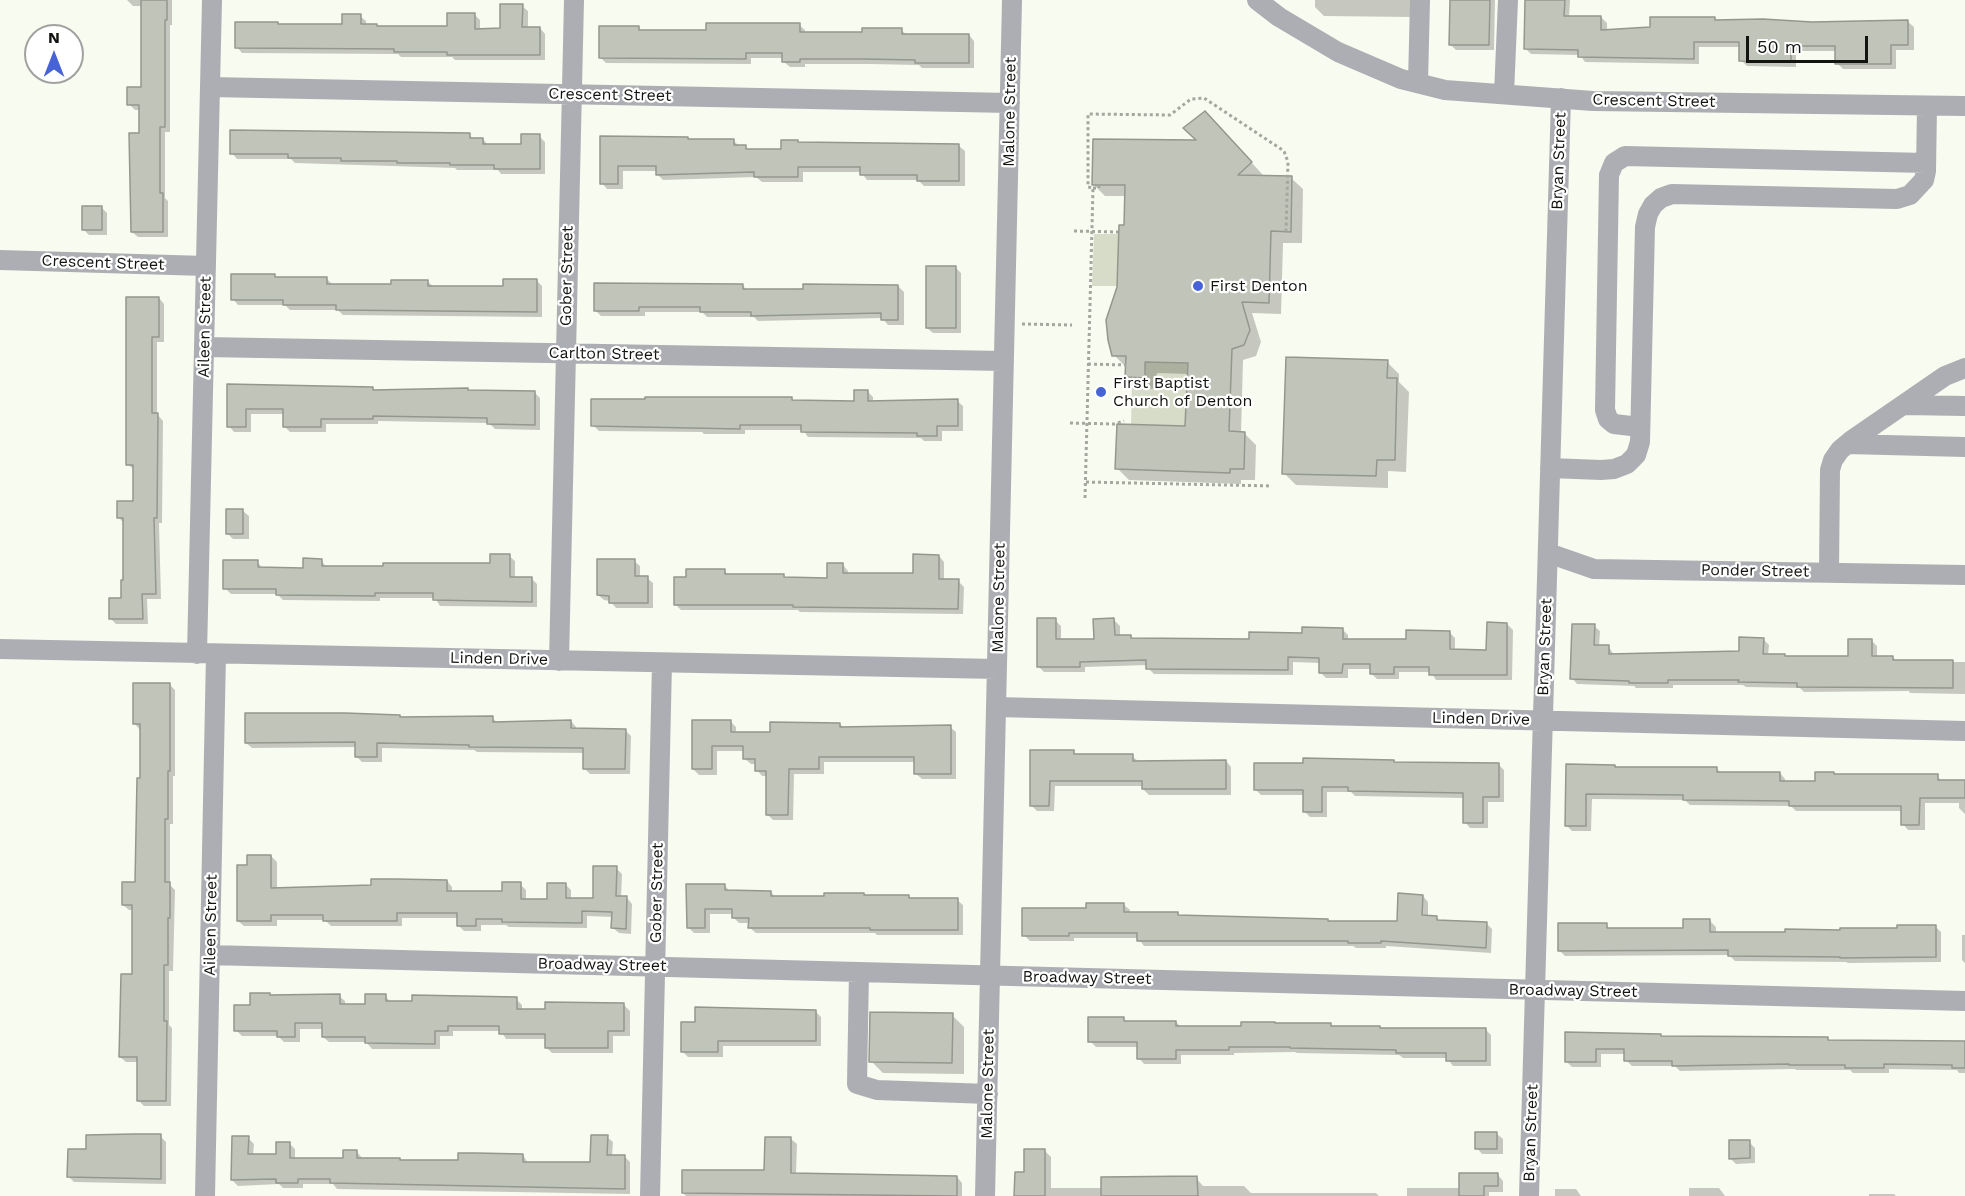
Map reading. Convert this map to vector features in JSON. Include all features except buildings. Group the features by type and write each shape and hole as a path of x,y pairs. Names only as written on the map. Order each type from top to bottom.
{"street":[{"name":"Aileen Street","path":"205,1196 210,956 204,347 212,0"},
{"name":"Gober Street","path":"559,661 574,0"},
{"name":"Malone Street","path":"985,1196 1012,0"},
{"name":"Crescent Street","path":"1257,0 1288,23 1338,52 1401,79 1445,90 1593,101 1965,106"},
{"path":"1418,83 1420,0"},
{"path":"1504,94 1508,0"},
{"name":"Crescent Street","path":"210,87 1010,103"},
{"name":"Bryan Street","path":"1529,1196 1561,98"},
{"path":"1550,468 1601,470 1627,464 1636,455 1640,442 1645,227 1653,205 1661,198 1672,194 1897,199 1910,195 1924,180 1927,106"},
{"path":"1640,427 1614,424 1608,419 1605,410 1609,175 1614,163 1625,156 1926,163"},
{"name":"Crescent Street","path":"0,260 206,266"},
{"name":"Carlton Street","path":"204,347 1004,361"},
{"path":"1829,573 1830,471 1833,460 1847,444 1945,376 1955,370 1965,368"},
{"path":"1903,405 1965,406"},
{"path":"1847,444 1965,447"},
{"name":"Ponder Street","path":"1548,553 1594,568 1965,575"},
{"name":"Linden Drive","path":"0,649 997,669"},
{"name":"Gober Street","path":"650,1196 662,663"},
{"name":"Linden Drive","path":"996,707 1965,731"},
{"name":"Broadway Street","path":"210,956 1965,1001"},
{"path":"859,972 858,1084 877,1089 988,1094"}],"path":[{"path":"1099,184 1099,188 1088,187 1089,114 1170,116 1191,99 1204,98 1284,151 1288,162 1286,232"},
{"path":"1085,498 1093,188"},
{"path":"1074,231 1118,232"},
{"path":"1005,324 1072,325"},
{"path":"1088,364 1126,365"},
{"path":"1070,423 1114,424 1124,421"},
{"path":"1086,482 1272,486"}],"green space":[{"path":"1094,234 1118,234 1118,286 1092,286"},
{"path":"1188,359 1185,426 1131,425 1132,377 1145,377 1145,362"}],"place":[{"name":"First Denton","path":"1198,286"},
{"name":"First Baptist Church of Denton","path":"1101,392"}]}
